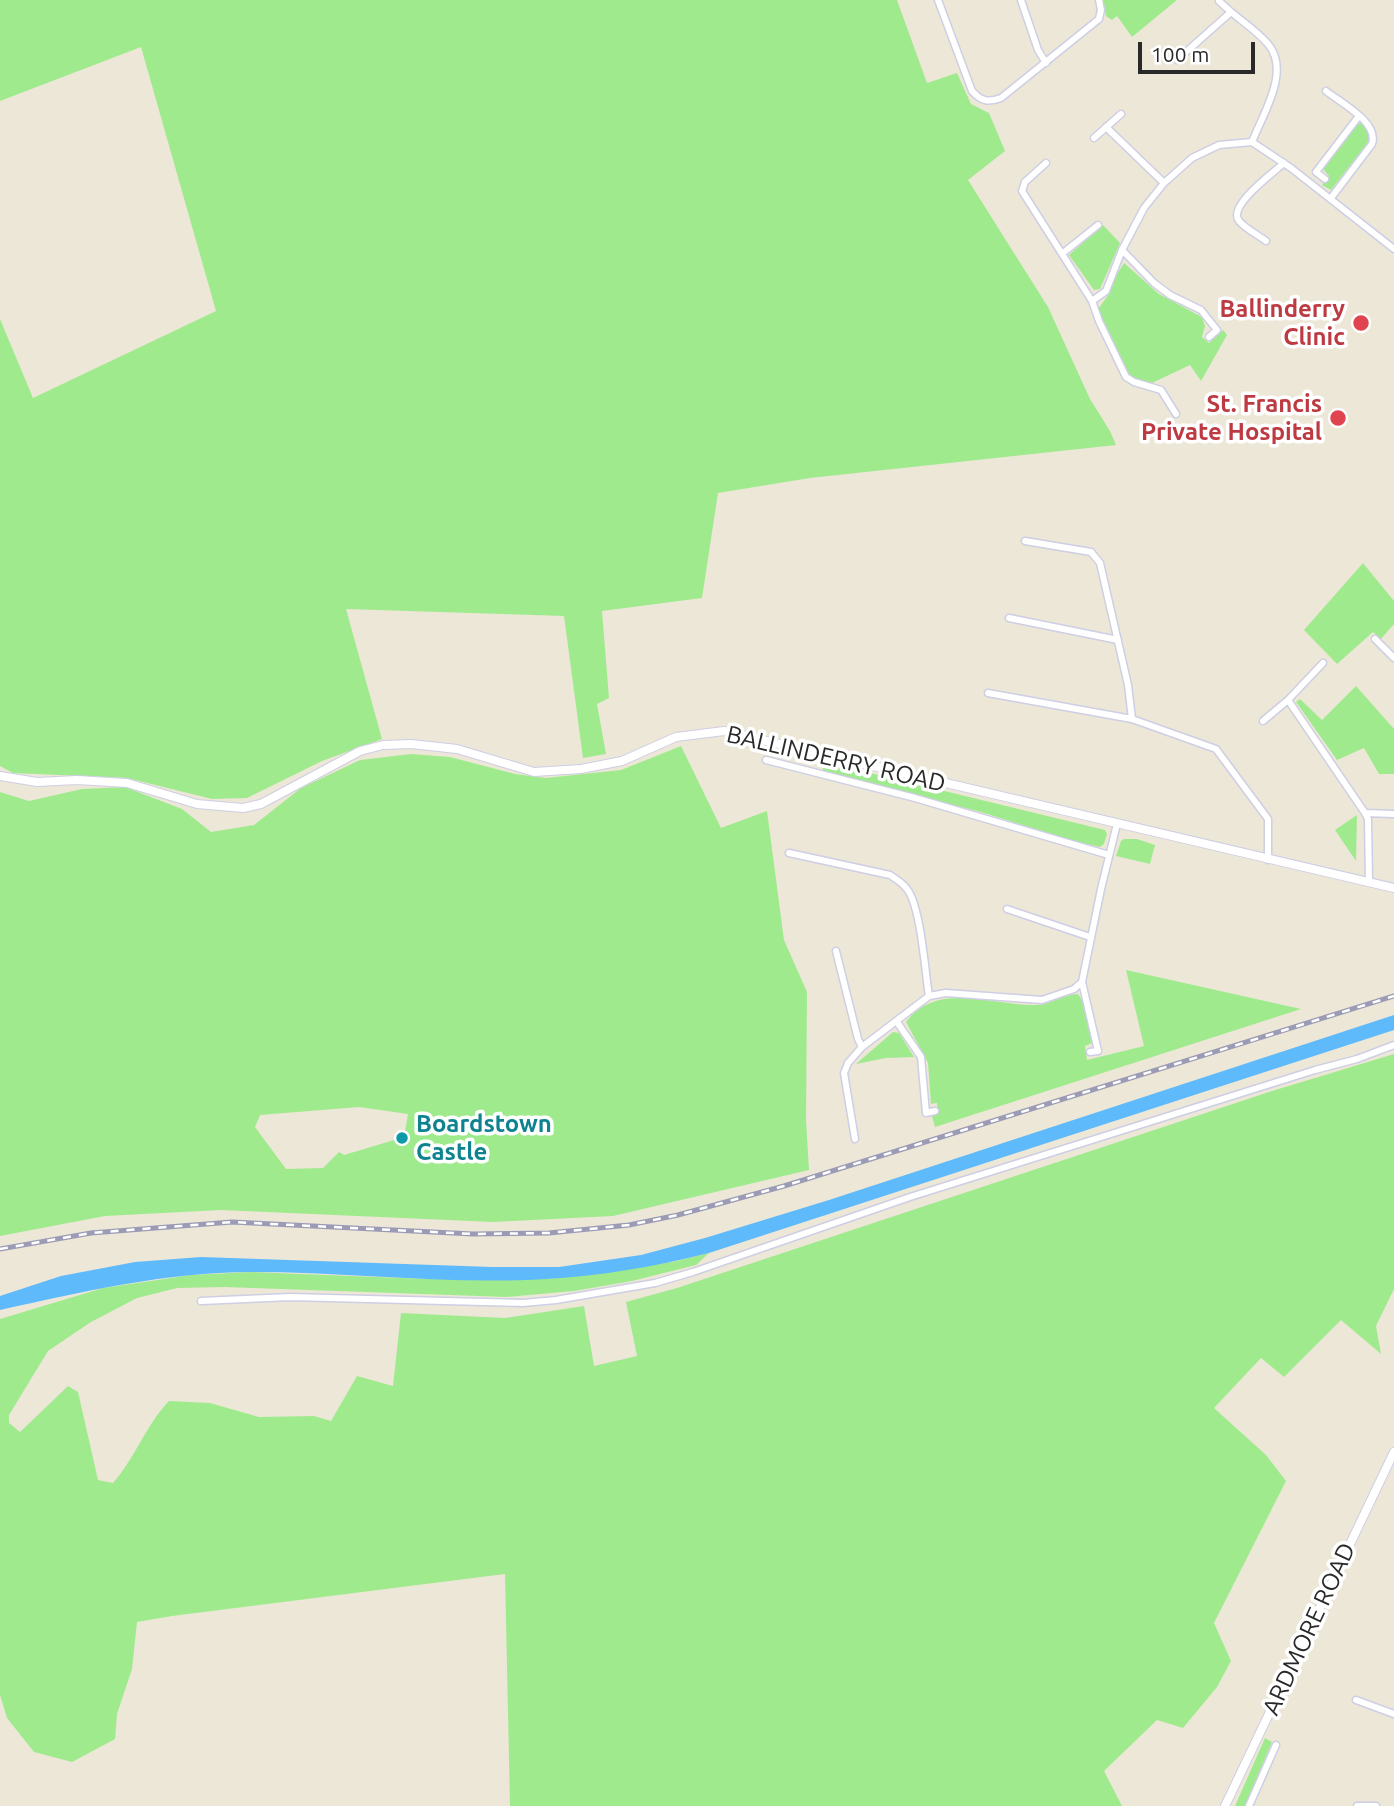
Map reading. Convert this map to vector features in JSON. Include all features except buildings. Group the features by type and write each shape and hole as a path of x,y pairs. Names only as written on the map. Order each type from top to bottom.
{"street":[{"path":"938,0 972,91 979,99 991,102 1001,98 1099,19 1099,0"},
{"path":"1021,0 1038,50 1046,63"},
{"path":"1219,1 1269,45 1278,61 1277,79 1252,142"},
{"path":"1177,60 1231,12"},
{"path":"1326,91 1373,130 1372,144 1331,198"},
{"path":"1094,138 1121,114"},
{"path":"1325,179 1316,172 1359,116"},
{"path":"1106,127 1164,183"},
{"path":"1093,301 1106,291 1122,250 1144,208 1164,183 1192,158 1219,145 1252,142 1331,198 1394,249"},
{"path":"1046,163 1025,182 1022,191 1093,301 1099,321 1126,377 1161,390 1176,410"},
{"path":"1266,241 1238,220 1236,214 1242,200 1284,163"},
{"path":"1063,253 1098,225"},
{"path":"1122,250 1154,283 1170,295 1201,310 1217,330 1209,337"},
{"path":"1025,541 1091,552 1100,563 1128,685 1132,719"},
{"path":"1009,618 1118,640"},
{"path":"1375,639 1394,658"},
{"path":"1263,721 1288,700 1323,663"},
{"path":"988,693 1132,719 1216,749 1268,819 1268,860"},
{"path":"1288,700 1368,819 1369,882"},
{"name":"BALLINDERRY ROAD","path":"0,776 37,782 78,780 127,783 197,804 243,808 261,804 360,751 383,745 411,744 457,749 534,772 580,769 622,761 676,737 724,731 1394,888"},
{"path":"766,760 915,797 1109,855"},
{"path":"1365,813 1394,814"},
{"path":"1090,1052 1098,1051 1082,982 1117,824"},
{"path":"789,853 890,875 901,882 909,891 916,915 929,996"},
{"path":"1007,909 1090,937"},
{"path":"836,951 862,1047"},
{"path":"855,1139 844,1073 848,1063 862,1047 929,996 946,993 1042,1000 1074,989 1082,982"},
{"path":"897,1022 921,1058 926,1113 935,1111"},
{"path":"201,1301 290,1297 523,1303 655,1283 910,1197 1357,1059 1394,1045"},
{"name":"ARDMORE ROAD","path":"1225,1806 1394,1452"},
{"path":"1356,1700 1394,1714"},
{"path":"1249,1806 1276,1745"},
{"path":"1357,1806 1376,1806"}],"green space":[{"path":"0,0 897,0 927,83 957,73 971,104 989,113 1005,151 968,180 1048,307 1090,399 1116,445 810,478 718,493 702,598 602,611 609,698 597,704 606,754 583,758 564,616 346,609 382,739 322,761 247,798 212,799 127,778 13,773 0,766 0,319 33,398 216,311 141,47 0,101"},
{"path":"1103,0 1177,0 1132,37 1117,16 1112,20 1106,16"},
{"path":"1357,124 1367,126 1369,141 1331,190 1322,185 1329,176 1324,166"},
{"path":"1103,225 1120,243 1100,289 1094,290 1069,255"},
{"path":"1124,263 1159,294 1202,317 1205,326 1202,337 1209,343 1223,330 1227,335 1201,381 1190,365 1152,383 1136,380 1126,371 1098,309 1109,294"},
{"path":"1363,563 1394,601 1394,624 1381,639 1373,632 1337,664 1304,630"},
{"path":"1356,686 1394,729 1394,774 1379,774 1364,748 1337,760 1296,702 1300,699 1322,720"},
{"path":"681,746 721,828 767,811 784,940 807,992 806,1120 809,1170 613,1216 493,1222 221,1210 105,1216 0,1236 0,792 29,801 82,789 125,787 182,809 211,832 254,825 301,788 360,760 411,754 450,757 515,774 546,778 621,770","holes":["359,1107 408,1114 404,1137 344,1155 339,1152 323,1168 286,1169 255,1127 260,1115"]},
{"path":"825,762 1105,830 1107,834 1100,847 1070,840 981,812 822,772"},
{"path":"1357,815 1356,861 1335,830"},
{"path":"1124,839 1137,839 1155,845 1150,864 1116,856"},
{"path":"1126,970 1301,1009 935,1127 932,1116 938,1114 937,1103 931,1104 928,1063 906,1022 919,1009 949,998 1036,1005 1078,994 1082,1000 1092,1043 1085,1046 1087,1060 1144,1046"},
{"path":"893,1032 899,1033 914,1057 886,1058 856,1064"},
{"path":"1394,1054 1394,1289 1376,1326 1381,1354 1341,1320 1284,1377 1261,1358 1214,1408 1266,1455 1286,1481 1214,1623 1231,1661 1217,1687 1183,1728 1157,1720 1104,1771 1122,1806 510,1806 505,1574 137,1622 132,1669 117,1714 115,1739 72,1762 34,1752 7,1718 0,1695 0,1319 103,1288 191,1275 250,1272 428,1279 548,1279 672,1262 709,1253 696,1265 632,1281 574,1291 507,1297 224,1287 177,1288 137,1298 91,1322 48,1351 9,1415 9,1423 20,1432 68,1386 78,1392 98,1480 113,1483 169,1401 210,1403 259,1417 314,1416 331,1421 357,1376 393,1386 401,1313 505,1318 584,1306 594,1366 637,1356 626,1302 677,1288 1272,1091"},
{"path":"1265,1738 1272,1742 1245,1806 1235,1806"}],"water":[{"path":"1394,1015 1394,1030 709,1253 669,1262 588,1276 510,1280 251,1272 187,1275 124,1284 0,1310 0,1296 61,1276 135,1262 201,1257 559,1267 641,1255 829,1200"}],"railway":[{"path":"0,1249 91,1233 232,1222 473,1234 549,1233 629,1225 678,1215 784,1186 1394,996"}],"place":[{"name":"Ballinderry Clinic","path":"1361,323"},
{"name":"St. Francis Private Hospital","path":"1338,418"},
{"name":"Boardstown Castle","path":"402,1138"}]}
